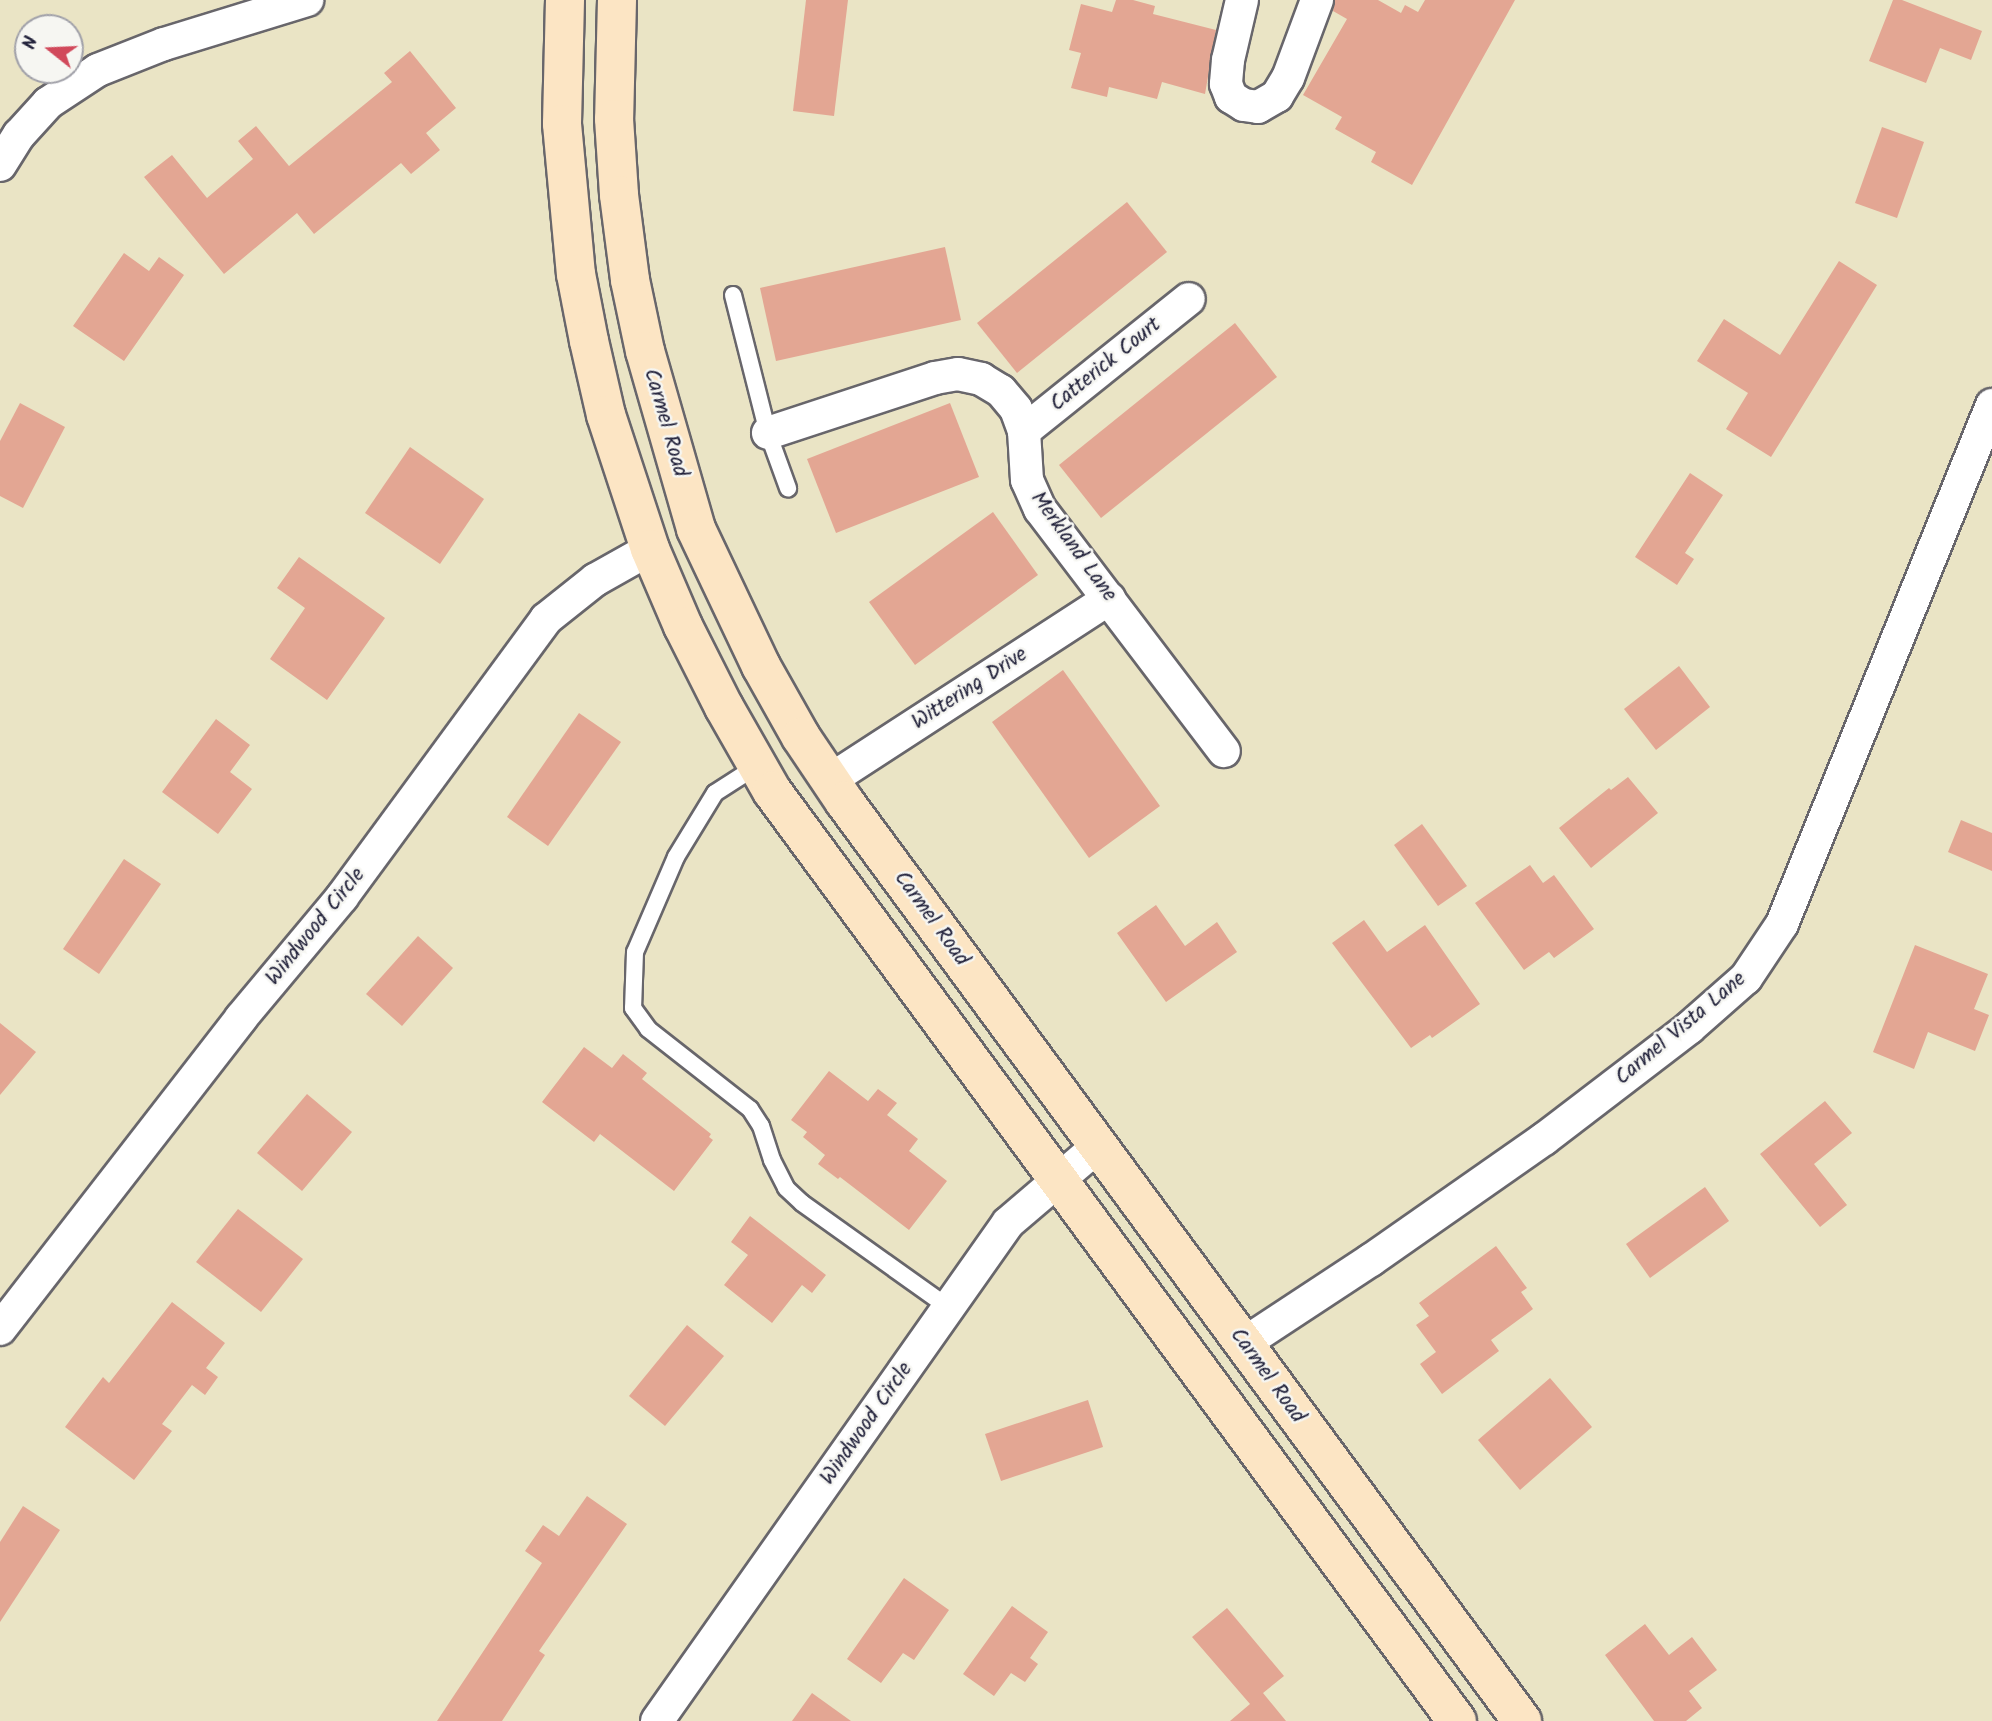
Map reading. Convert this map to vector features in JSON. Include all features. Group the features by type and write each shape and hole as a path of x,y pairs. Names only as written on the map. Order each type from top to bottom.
{"main road":[{"path":"565,0 562,124 576,274 606,415 650,549 689,637 772,791 1449,1718"},
{"name":"Carmel Road","path":"617,0 614,119 619,195 630,279 670,447 696,529 728,600 775,690 830,780 1521,1721"}],"street":[{"path":"0,165 19,135 48,103 98,70 164,44 307,0"},
{"path":"1242,0 1228,60 1226,84 1231,97 1244,105 1258,107 1277,96 1288,78 1317,0"},
{"name":"Catterick Court","path":"1024,431 1189,299"},
{"name":"Merkland Lane","path":"768,432 935,378 958,374 981,379 1001,391 1016,409 1024,431 1024,464 1032,495 1224,751"},
{"name":"Carmel Vista Lane","path":"1243,1344 1371,1260 1544,1139 1689,1028 1746,978 1782,924 1992,405"},
{"name":"Windwood Circle","path":"0,1329 242,1018 342,897 546,619 595,580 650,549"},
{"name":"Wittering Drive","path":"830,780 1109,599"},
{"name":"Windwood Circle","path":"657,1721 1008,1223 1098,1146"}],"lane":[{"path":"733,295 768,432 788,488"},
{"path":"757,765 715,793 676,857 635,952 633,1008 648,1028 750,1109 761,1126 772,1160 786,1188 802,1203 949,1308"}],"building":[{"path":"806,0 848,0 834,116 793,111"},
{"path":"1116,0 1133,0 1155,6 1153,14 1216,30 1205,94 1162,82 1157,99 1109,87 1107,97 1071,88 1081,53 1069,50 1081,4 1112,12"},
{"path":"1335,0 1378,0 1401,13 1405,5 1418,12 1425,0 1515,0 1412,185 1371,162 1376,152 1335,129 1342,117 1303,95 1347,19 1333,11"},
{"path":"1893,0 1902,0 1982,31 1971,60 1940,48 1926,83 1869,61"},
{"path":"410,51 456,108 426,133 440,150 411,174 401,163 314,234 297,213 224,274 144,177 172,155 207,198 253,159 238,141 256,126 289,166 392,82 384,73"},
{"path":"1882,127 1924,142 1897,218 1855,203"},
{"path":"1127,202 1167,252 1017,373 977,323"},
{"path":"945,247 961,320 776,361 760,288"},
{"path":"124,253 149,271 159,257 184,275 124,361 73,326"},
{"path":"1839,261 1877,285 1771,457 1726,429 1748,393 1697,361 1724,319 1780,355"},
{"path":"1235,323 1277,377 1101,518 1059,465"},
{"path":"20,403 65,427 23,508 0,496 0,441"},
{"path":"950,403 979,477 836,533 807,459"},
{"path":"410,447 484,499 440,564 365,513"},
{"path":"1690,473 1723,495 1685,553 1694,559 1677,585 1635,557"},
{"path":"993,512 1038,575 915,665 869,602"},
{"path":"299,557 385,618 327,700 270,659 305,608 277,588"},
{"path":"1679,666 1710,707 1656,750 1624,709"},
{"path":"1063,670 1160,806 1089,858 992,722"},
{"path":"579,713 621,742 548,846 507,817"},
{"path":"216,719 250,745 230,772 252,789 218,834 162,792"},
{"path":"1628,777 1658,813 1591,868 1559,828 1609,788 1611,790"},
{"path":"1961,820 1992,833 1992,871 1948,852"},
{"path":"1422,824 1467,886 1438,906 1394,845"},
{"path":"124,859 161,884 99,974 63,949"},
{"path":"1530,865 1543,883 1554,875 1594,929 1554,958 1549,952 1524,970 1475,903"},
{"path":"1156,905 1185,946 1217,922 1237,952 1166,1002 1117,933"},
{"path":"1364,920 1387,952 1425,925 1480,1004 1432,1038 1430,1035 1411,1048 1332,943"},
{"path":"418,936 453,968 402,1026 366,994"},
{"path":"1915,945 1988,974 1974,1009 1989,1015 1975,1051 1928,1032 1914,1069 1873,1052"},
{"path":"0,1023 36,1052 0,1095"},
{"path":"584,1047 612,1068 623,1054 647,1073 642,1079 711,1134 709,1137 713,1140 674,1191 600,1134 594,1142 542,1102"},
{"path":"829,1071 868,1101 878,1089 897,1103 887,1115 918,1139 909,1151 947,1181 909,1230 840,1177 838,1179 818,1164 825,1155 803,1137 807,1132 791,1120"},
{"path":"307,1094 352,1132 302,1191 257,1153"},
{"path":"1825,1101 1852,1133 1814,1164 1847,1205 1820,1227 1760,1154"},
{"path":"1705,1187 1729,1221 1650,1278 1626,1244"},
{"path":"238,1209 303,1259 261,1312 196,1262"},
{"path":"750,1216 826,1275 812,1293 802,1285 772,1323 724,1285 748,1255 731,1242"},
{"path":"1496,1246 1527,1288 1521,1292 1533,1309 1491,1340 1499,1351 1442,1394 1420,1364 1436,1352 1416,1325 1429,1316 1419,1303"},
{"path":"172,1302 225,1343 206,1368 218,1377 205,1395 192,1385 162,1424 172,1431 134,1480 65,1427 103,1377 109,1383"},
{"path":"687,1325 724,1356 665,1426 629,1396"},
{"path":"1550,1378 1592,1427 1520,1490 1478,1440"},
{"path":"1088,1400 1103,1447 1001,1481 985,1434"},
{"path":"587,1496 627,1524 539,1651 545,1655 502,1721 437,1721 542,1563 525,1551 543,1525 559,1536"},
{"path":"23,1506 60,1530 0,1622 0,1542"},
{"path":"904,1578 949,1610 914,1660 903,1653 881,1683 847,1659"},
{"path":"1012,1606 1048,1632 1030,1658 1038,1664 1025,1682 1011,1673 994,1696 963,1674"},
{"path":"1227,1608 1284,1676 1263,1693 1286,1721 1230,1721 1250,1704 1192,1637"},
{"path":"1645,1624 1669,1655 1692,1637 1717,1670 1689,1691 1702,1708 1686,1721 1654,1721 1605,1655"},
{"path":"812,1693 851,1721 792,1721"}]}
